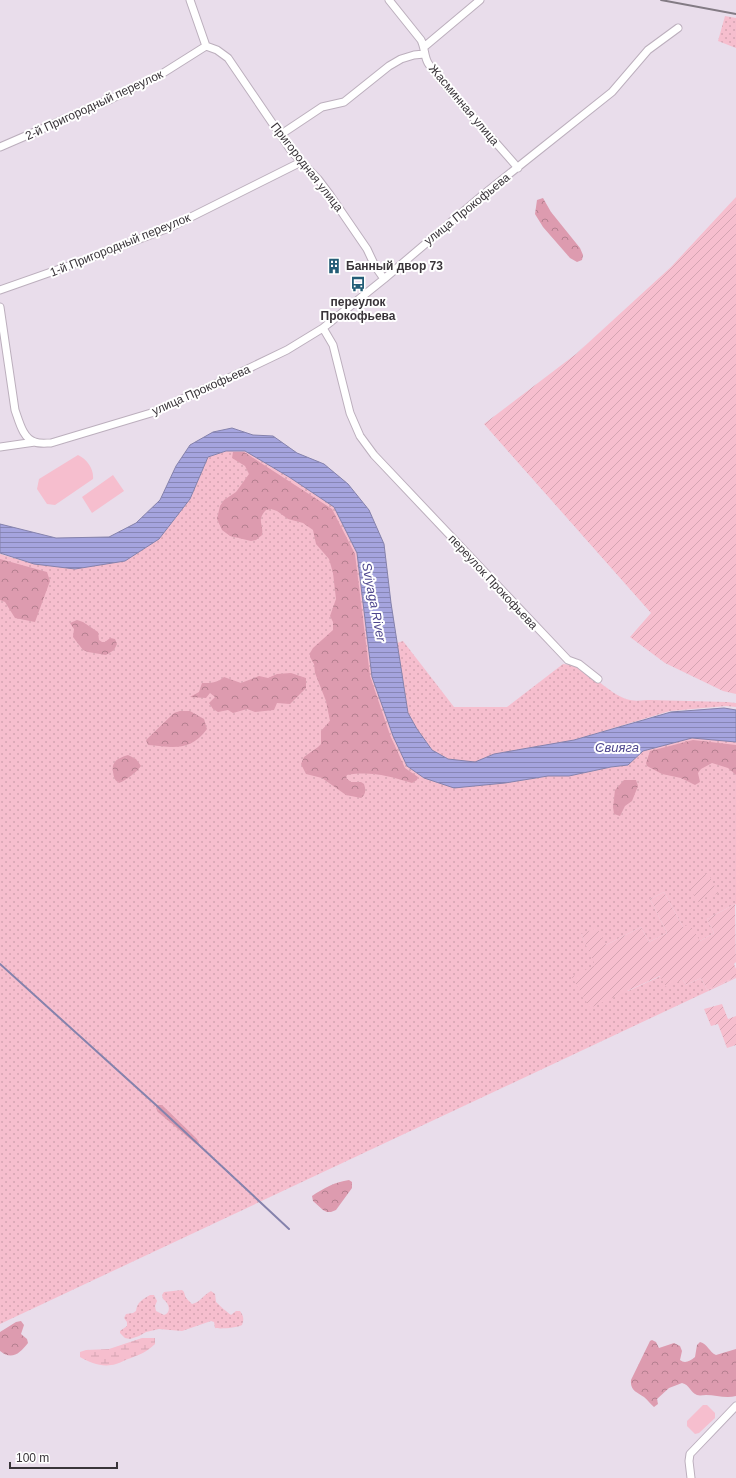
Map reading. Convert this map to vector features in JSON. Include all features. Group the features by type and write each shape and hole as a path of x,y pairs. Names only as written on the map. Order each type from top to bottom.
{"street":[{"path":"190,0 206,46"},
{"name":"Жасминная улица","path":"389,0 424,50 429,64 468,112 518,168"},
{"path":"280,135 322,108 344,102 401,59 424,50 480,0"},
{"name":"улица Прокофьева","path":"34,442 51,443 151,413 236,375 286,350 323,328 479,199 612,92 648,50 678,28"},
{"name":"Пригородная улица","path":"206,46 217,50 228,58 292,152 318,179 330,195 367,249 374,266 384,279"},
{"name":"2-й Пригородный переулок","path":"0,147 118,96 160,75 206,46"},
{"name":"1-й Пригородный переулок","path":"0,290 171,227 301,162"},
{"path":"0,307 15,410 24,433 34,442"},
{"name":"переулок Прокофьева","path":"323,328 333,345 350,413 360,436 374,455 568,660 579,664 598,679"},
{"path":"0,447 34,442"},
{"path":"692,1478 689,1461 690,1454 736,1406"}],"green space":[{"path":"725,16 736,18 736,48 718,41"},
{"path":"736,197 736,694 723,691 665,663 630,637 651,613 484,424 576,354 671,267"},
{"path":"543,198 551,212 580,248 583,255 582,260 577,262 570,258 543,227 535,214 537,200"},
{"path":"226,451 245,451 289,477 334,507 357,553 372,677 393,736 407,766 424,778 505,783 548,776 569,776 628,765 643,751 692,737 736,742 736,905 735,904 707,919 714,933 700,941 683,927 664,892 650,899 667,933 649,942 641,927 606,945 581,934 596,965 628,991 661,976 683,980 686,985 701,978 707,990 736,978 0,1324 0,554 34,564 125,561 159,539 190,499 208,457"},
{"path":"233,452 244,452 332,509 355,554 370,676 390,735 405,768 418,777 417,780 412,783 372,774 347,775 346,778 351,782 361,782 364,784 365,792 361,798 346,795 322,778 306,774 301,764 304,757 321,744 321,731 330,721 326,701 315,673 314,664 310,657 310,653 313,648 333,630 333,622 330,616 336,599 333,573 329,559 316,544 313,530 303,523 288,519 277,511 271,509 266,510 263,514 261,517 262,535 256,540 251,541 230,536 222,530 217,519 220,506 224,500 236,492 249,474 245,466 232,458"},
{"path":"78,455 89,465 93,479 55,505 47,504 37,489 39,479"},
{"path":"113,475 124,491 92,513 82,497"},
{"path":"0,559 47,572 50,581 35,622 15,618 5,602 0,600"},
{"path":"77,620 83,622 98,632 99,640 102,642 105,642 110,638 115,639 117,644 114,650 106,655 83,650 73,637 74,629 70,623"},
{"path":"403,641 454,707 507,707 563,664 572,665 588,673 610,690 629,700 727,702 736,703 736,707 726,706 670,711 551,747 470,765 448,759 432,750 408,713 397,643"},
{"path":"291,673 306,678 306,688 290,704 277,703 274,710 255,712 247,709 233,713 228,710 218,712 213,709 209,703 215,697 210,693 206,698 190,697 199,692 202,683 214,682 224,677 241,683 259,676 268,678 277,674"},
{"path":"180,711 190,711 204,719 207,729 201,736 187,745 173,747 148,745 146,740 174,713"},
{"path":"693,740 736,745 736,775 728,768 712,763 701,769 698,773 700,782 695,785 681,778 662,774 647,766 646,763 650,751"},
{"path":"128,755 136,759 141,766 131,776 119,783 114,777 113,765 116,760"},
{"path":"624,780 636,780 638,786 632,801 625,806 620,816 614,814 613,807 615,790"},
{"path":"708,873 718,893 708,898 706,897 698,902 689,887 699,878"},
{"path":"664,892 683,927 690,924 700,941 714,933 707,919 735,904 736,962 734,964 736,969 736,977 707,990 701,978 686,985 683,980 666,987 660,976 590,1008 572,977 595,965 581,934 597,928 606,945 641,927 649,942 667,933 650,899"},
{"path":"722,1004 728,1019 736,1016 736,1045 727,1048 718,1024 711,1026 704,1009"},
{"path":"157,1105 162,1105 197,1139 199,1143 196,1144 158,1112 156,1108"},
{"path":"349,1180 352,1182 352,1188 336,1210 327,1212 313,1201 312,1196 321,1190 334,1184"},
{"path":"182,1290 192,1304 198,1302 211,1291 215,1294 216,1302 231,1315 236,1311 240,1311 243,1318 242,1325 228,1328 215,1328 214,1322 211,1321 182,1331 159,1329 146,1332 130,1339 125,1338 120,1333 120,1331 127,1326 127,1322 124,1318 126,1314 136,1311 139,1303 143,1299 150,1295 154,1295 157,1301 155,1306 156,1311 164,1315 168,1312 169,1307 163,1299 162,1295 164,1292"},
{"path":"21,1321 24,1325 21,1334 27,1339 28,1343 19,1353 12,1356 4,1354 0,1351 0,1332 16,1322"},
{"path":"142,1338 155,1338 155,1344 144,1352 118,1363 102,1365 80,1357 80,1352 86,1350 109,1349"},
{"path":"652,1340 656,1342 659,1348 674,1343 680,1346 682,1351 680,1360 684,1362 695,1357 697,1345 700,1342 705,1344 716,1355 736,1349 736,1396 728,1397 698,1395 695,1394 687,1385 682,1383 669,1388 657,1399 658,1404 654,1407 645,1398 634,1391 631,1384 631,1380 650,1341"},
{"path":"703,1405 707,1405 715,1413 715,1418 699,1433 695,1434 687,1426 687,1421"}],"water":[{"name":"Свияга","path":"232,428 253,435 273,436 297,453 324,464 348,484 369,510 384,544 391,603 408,713 432,750 448,759 475,762 494,754 574,740 671,712 724,708 736,710 736,742 692,738 643,751 628,765 569,776 548,776 505,783 454,788 424,778 407,766 393,736 372,677 357,553 334,507 289,477 245,451 226,451 208,457 190,499 159,539 125,561 75,569 34,564 0,553 0,524 56,538 109,537 136,523 160,500 176,466 190,445 213,432"}],"waterway":[{"path":"0,964 156,1105 289,1229"}],"railway":[{"path":"661,0 736,14"}],"place":[{"name":"Банный двор 73","path":"334,266"},
{"name":"переулок Прокофьева","path":"358,284"}],"water label":[{"name":"Sviyaga River","path":"374,602"}]}
